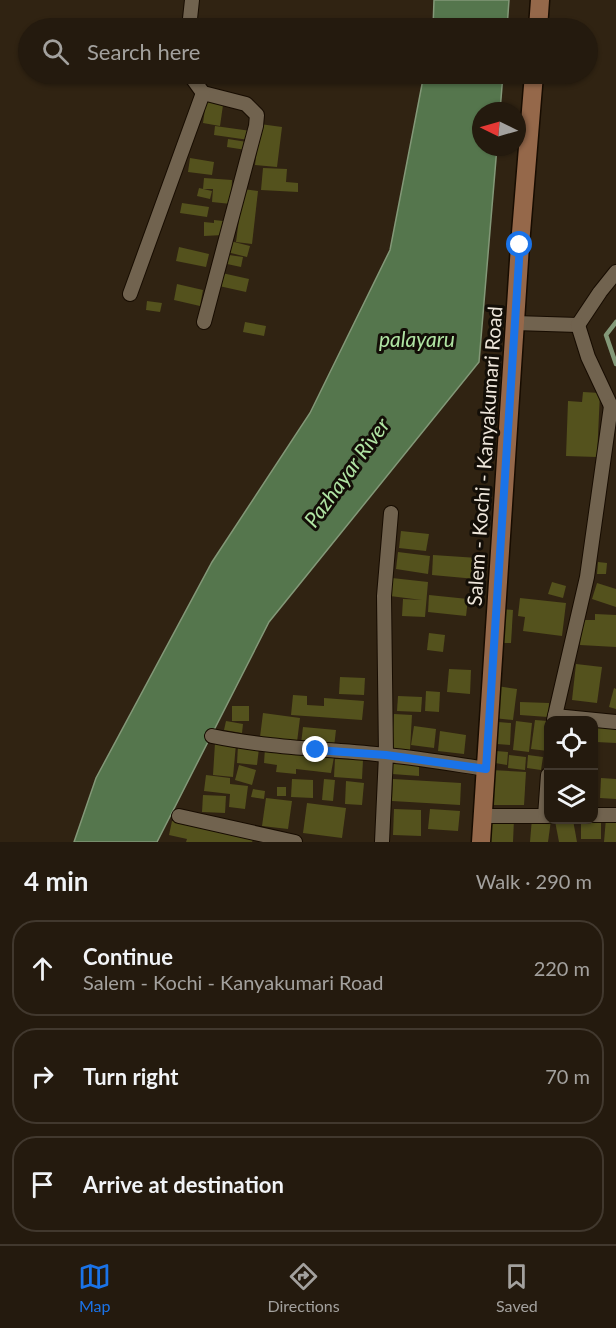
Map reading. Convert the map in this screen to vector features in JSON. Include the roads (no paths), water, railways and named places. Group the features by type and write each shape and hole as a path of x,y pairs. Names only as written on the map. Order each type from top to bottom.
{"main road":[{"path":"539,18 540,0"},
{"name":"Salem - Kochi - Kanyakumari Road","path":"481,842 533,84"}],"street":[{"path":"190,18 192,0"},
{"path":"197,84 203,93 246,104 257,114 256,126 204,322"},
{"path":"130,294 203,93"},
{"path":"578,324 616,272"},
{"path":"515,323 578,324"},
{"path":"555,716 587,577 614,406 588,357 578,324"},
{"path":"382,842 386,755 384,596 391,513"},
{"path":"598,721 616,722"},
{"path":"212,736 243,742 386,755 486,769"},
{"path":"598,815 616,815"},
{"path":"179,816 295,842"},
{"path":"483,816 544,816"}],"water":[{"path":"434,0 509,0 508,18 433,18"},
{"name":"palayaru","path":"422,84 502,84 501,102 472,102 472,156 496,156 479,362 269,622 157,842 74,842 96,778 212,562 310,413 390,250"}],"waterway":[{"path":"616,322 606,335 616,364"}],"water label":[{"name":"Pazhayar River","path":"346,472"}]}
